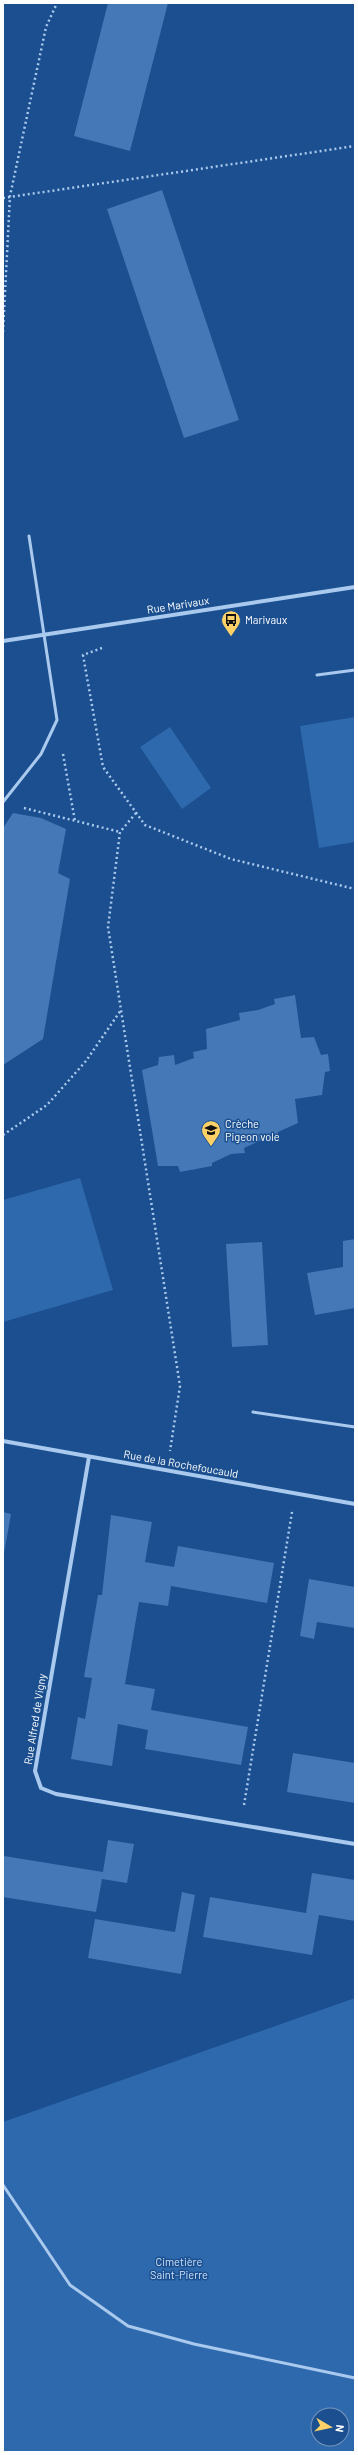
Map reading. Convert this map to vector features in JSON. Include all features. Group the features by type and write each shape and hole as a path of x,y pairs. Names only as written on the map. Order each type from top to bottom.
{"street":[{"name":"Rue Marivaux","path":"3,641 355,587"},
{"name":"Rue de la Rochefoucauld","path":"3,1441 355,1504"},
{"name":"Rue Alfred de Vigny","path":"89,1456 36,1771 41,1788 56,1794 355,1844"}],"lane":[{"path":"3,802 41,754 57,720 29,536"},
{"path":"317,675 355,670"},
{"path":"253,1412 355,1427"},
{"path":"3,2185 70,2285 128,2326 194,2344 355,2378"}],"path":[{"path":"3,332 10,196 46,27 58,3"},
{"path":"3,198 355,146"},
{"path":"114,624 117,642 83,655 103,767 145,825 231,859 355,889"},
{"path":"57,720 75,821"},
{"path":"18,807 120,832"},
{"path":"136,813 120,832 108,927 180,1386 172,1443 164,1470"},
{"path":"3,1135 47,1105 86,1061 121,1010"},
{"path":"241,1825 295,1493"}],"green space":[{"path":"355,717 355,842 319,848 300,726"},
{"path":"170,727 211,788 182,809 140,747"},
{"path":"80,1178 113,1290 3,1322 3,1200"},
{"name":"Cimetière Saint-Pierre","path":"355,1998 355,2452 3,2452 3,2122"}],"building":[{"path":"108,3 168,3 130,151 74,136"},
{"path":"162,190 239,420 184,438 107,209"},
{"path":"13,813 41,818 66,829 58,873 70,879 43,1039 3,1065 3,828"},
{"path":"295,995 301,1038 314,1037 321,1055 328,1054 330,1071 325,1072 322,1095 295,1099 298,1123 278,1132 278,1137 264,1139 244,1148 245,1153 231,1154 212,1163 212,1166 180,1172 178,1166 158,1166 142,1070 158,1065 159,1057 174,1055 175,1065 194,1058 193,1052 207,1049 206,1029 240,1020 239,1013 258,1010 275,1004 274,999"},
{"path":"355,1239 355,1308 315,1315 307,1273 343,1267 343,1241"},
{"path":"262,1242 268,1345 232,1347 226,1244"},
{"path":"3,1512 11,1514 4,1553 3,1553"},
{"path":"111,1515 152,1522 145,1562 174,1567 178,1546 274,1563 267,1603 171,1586 168,1606 139,1602 125,1684 155,1689 151,1710 248,1727 241,1765 145,1749 148,1730 118,1724 112,1766 71,1759 78,1717 85,1719 92,1678 84,1677 98,1595 102,1595"},
{"path":"309,1579 355,1587 355,1628 317,1622 314,1639 300,1636"},
{"path":"293,1753 355,1763 355,1803 287,1792"},
{"path":"108,1840 134,1844 127,1883 102,1879 96,1912 3,1897 4,1856 103,1872"},
{"path":"312,1873 355,1880 355,1921 319,1915 312,1955 203,1937 210,1897 306,1913"},
{"path":"182,1892 195,1895 181,1974 88,1958 95,1919 175,1932"}],"place":[{"name":"Marivaux","path":"231,637"},
{"name":"Crèche Pigeon vole","path":"211,1147"}]}
